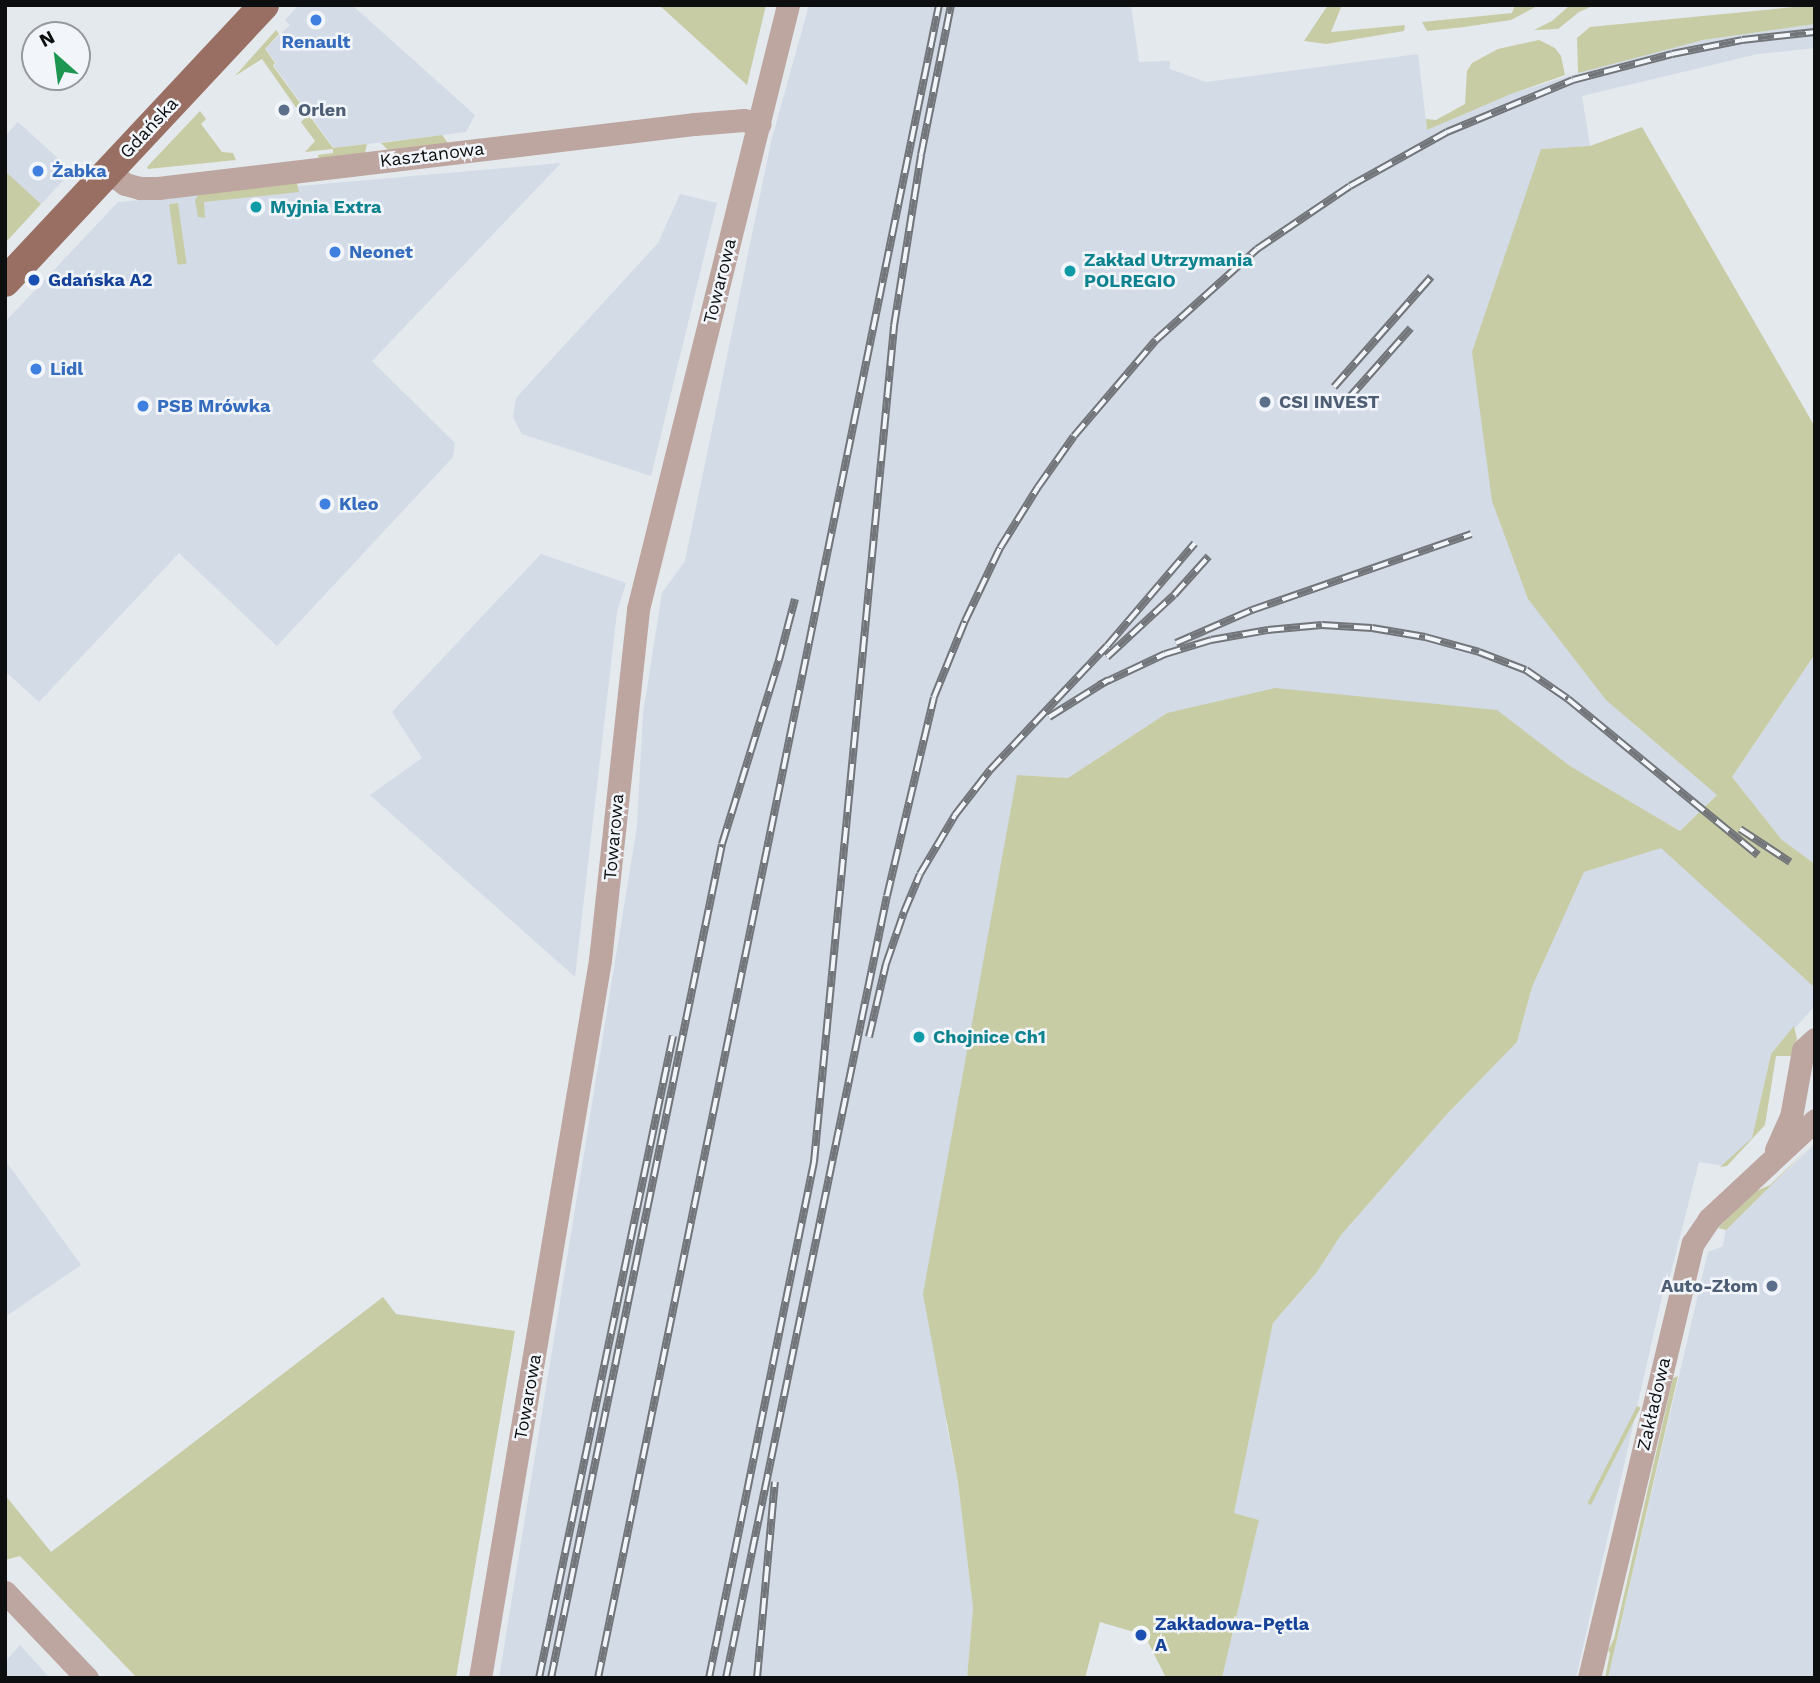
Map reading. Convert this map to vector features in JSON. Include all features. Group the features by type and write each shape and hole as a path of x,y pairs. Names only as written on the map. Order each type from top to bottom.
{"main road":[{"name":"Gdańska","path":"5,282 264,5"}],"street":[{"name":"Towarowa","path":"480,1678 600,960 638,609 788,5"},
{"name":"Kasztanowa","path":"108,172 125,184 158,188 695,124 744,120 760,124"},
{"path":"1771,1158 1790,1124 1803,1050 1815,1039"},
{"path":"1771,1158 1794,1142 1815,1121"},
{"name":"Zakładowa","path":"1589,1678 1693,1243 1705,1223 1771,1158"},
{"path":"5,1592 87,1678"}],"shaded area":[{"path":"299,5 352,5 475,115 466,132 334,148 274,66 276,63 265,49 290,25 285,20"},
{"path":"809,5 1131,5 1139,62 1170,61 1170,69 1206,82 1418,54 1427,130 1511,94 1632,56 1703,40 1815,24 1815,48 1758,54 1582,96 1590,146 1541,149 1636,726 1718,794 1680,831 1570,766 1496,710 1167,713 1068,778 1017,775 946,1423 958,1482 973,1608 967,1678 499,1678 637,826 643,713 662,593 685,561 771,142"},
{"path":"18,122 72,171 41,204 5,171 5,136"},
{"path":"561,163 372,361 455,443 453,457 277,646 179,553 39,702 5,671 5,322 118,202"},
{"path":"680,194 717,203 651,476 522,434 513,417 516,398 658,243"},
{"path":"541,554 626,583 617,612 575,977 370,795 422,758 392,712"},
{"path":"1815,654 1815,864 1782,840 1732,777"},
{"path":"1661,847 1815,988 1815,1006 1771,1054 1752,1138 1724,1166 1699,1162 1670,1276 1666,1279 1576,1678 1222,1678 1259,1520 1234,1513 1273,1323 1317,1272 1341,1235 1447,1114 1517,1042 1532,987 1584,872"},
{"path":"1815,1144 1815,1678 1608,1678 1708,1252 1723,1246 1726,1228"},
{"path":"5,1160 81,1265 5,1317"},
{"path":"20,1645 50,1678 5,1678 5,1662"}],"green space":[{"path":"659,5 766,5 747,85"},
{"path":"1328,5 1342,5 1331,32 1405,25 1404,31 1326,44 1304,41"},
{"path":"1515,5 1539,5 1511,20 1464,27 1427,31 1422,22 1512,13"},
{"path":"1570,5 1595,5 1579,12 1558,29 1534,30 1552,21"},
{"path":"1815,5 1815,24 1703,40 1578,73 1577,38 1590,27"},
{"path":"276,30 279,34 265,49 275,63 273,66 333,148 367,144 365,153 319,160 318,155 333,153 333,149 305,152 315,141 301,122 304,119 262,59 235,76"},
{"path":"1539,40 1555,48 1561,56 1565,75 1511,94 1427,130 1426,119 1436,120 1465,104 1467,71 1472,63 1498,49"},
{"path":"200,111 206,119 201,124 222,152 233,153 236,160 148,169 147,167"},
{"path":"1642,127 1815,427 1815,654 1732,777 1782,840 1815,864 1815,988 1661,848 1584,872 1532,987 1517,1042 1447,1114 1341,1235 1317,1272 1273,1323 1234,1513 1259,1520 1222,1678 1166,1678 1147,1640 1134,1632 1100,1622 1085,1678 967,1678 973,1608 958,1482 923,1294 1017,775 1068,778 1167,713 1275,688 1497,710 1570,766 1680,831 1717,795 1606,700 1528,599 1492,501 1472,352 1541,149 1590,146"},
{"path":"442,135 448,143 389,151 381,143"},
{"path":"5,171 41,204 6,242 5,241"},
{"path":"297,183 299,192 204,202 205,218 198,217 195,200 200,193"},
{"path":"178,203 186,263 178,265 169,204"},
{"path":"1794,1026 1797,1039 1791,1056 1776,1056 1765,1125 1727,1166 1720,1167 1752,1138 1771,1054"},
{"path":"1815,1142 1726,1230 1718,1228 1754,1192 1770,1185"},
{"path":"383,1297 396,1314 515,1331 456,1678 137,1678 20,1556 5,1560 5,1495 51,1552"},
{"path":"1678,1376 1608,1678 1605,1678 1610,1653 1608,1650 1614,1639 1673,1378"},
{"path":"1637,1406 1641,1408 1591,1505 1588,1503"}],"railway":[{"path":"598,1678 939,5"},
{"path":"709,1678 814,1162 894,326 921,155 951,5"},
{"path":"726,1678 887,896 934,697 965,621 1000,548 1038,487 1074,436 1156,340 1257,249 1350,186 1447,132 1573,80 1672,54 1742,40 1815,32"},
{"path":"1334,387 1431,277"},
{"path":"1347,400 1411,328"},
{"path":"1176,643 1252,610 1471,534"},
{"path":"869,1037 886,964 904,912 920,874 955,815 990,770 1107,646 1195,543"},
{"path":"1107,657 1174,595 1209,556"},
{"path":"551,1678 722,844 795,599"},
{"path":"1099,685 1165,654 1211,640 1268,630 1322,625 1372,628 1425,637 1479,652 1526,670 1568,699 1758,855"},
{"path":"1049,717 1108,680"},
{"path":"1740,829 1790,862"},
{"path":"539,1678 673,1036"},
{"path":"757,1678 775,1482"}],"place":[{"name":"Renault","path":"316,20"},
{"name":"Orlen","path":"284,110"},
{"name":"Żabka","path":"38,171"},
{"name":"Myjnia Extra","path":"256,207"},
{"name":"Neonet","path":"335,252"},
{"name":"Zakład Utrzymania POLREGIO","path":"1070,271"},
{"name":"Gdańska A2","path":"34,280"},
{"name":"Lidl","path":"36,369"},
{"name":"CSI INVEST","path":"1265,402"},
{"name":"PSB Mrówka","path":"143,406"},
{"name":"Kleo","path":"325,504"},
{"name":"Chojnice Ch1","path":"919,1037"},
{"name":"Auto-Złom","path":"1772,1286"},
{"name":"Zakładowa-Pętla A","path":"1141,1635"}]}
